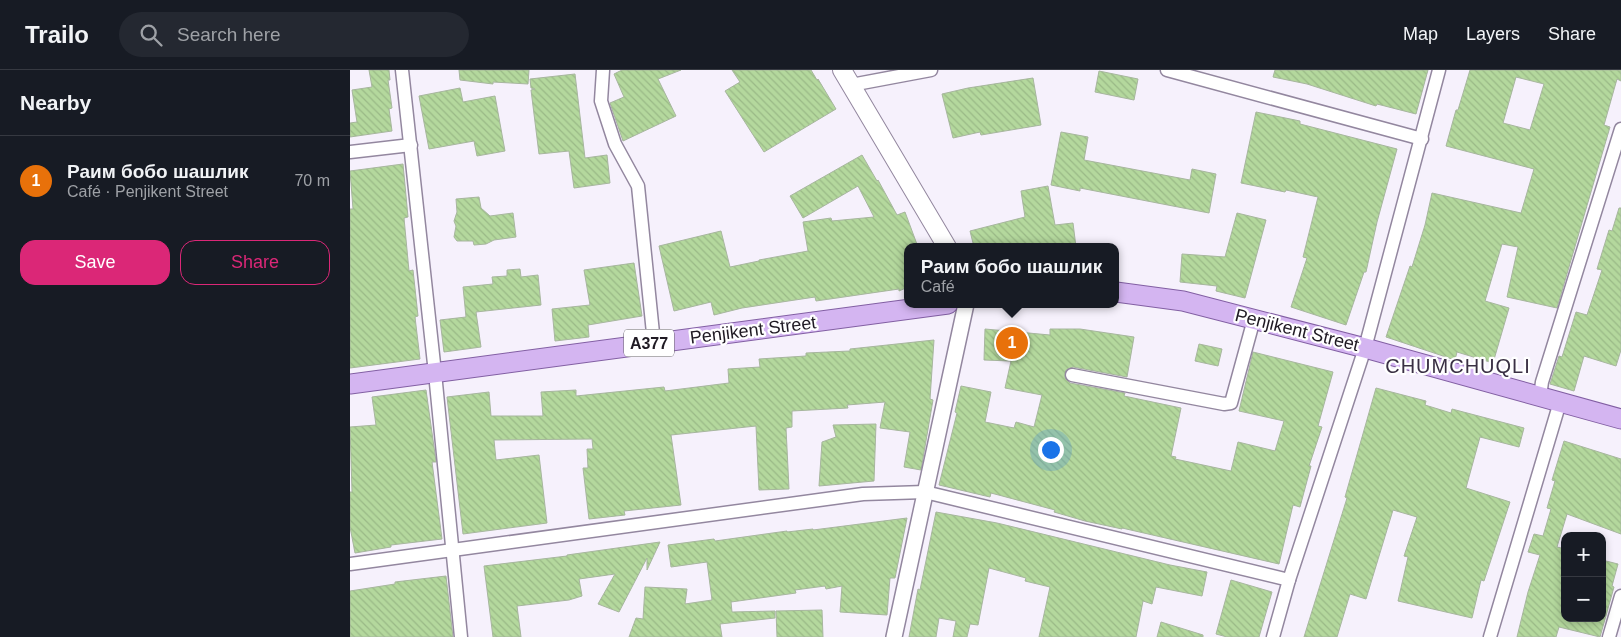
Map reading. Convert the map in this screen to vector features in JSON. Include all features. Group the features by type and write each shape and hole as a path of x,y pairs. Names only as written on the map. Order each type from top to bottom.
{"main road":[{"path":"847,77 945,243"},
{"name":"Penjikent Street","path":"1119,292 1183,301 1365,348 1621,419"},
{"name":"Penjikent Street","path":"350,384 918,308"}],"street":[{"path":"402,70 461,637"},
{"path":"603,70 601,101 615,144 638,186 654,343"},
{"path":"847,77 931,70"},
{"path":"1167,70 1422,139"},
{"path":"1273,637 1289,580 1365,348 1440,70"},
{"path":"1540,396 1542,382 1621,129"},
{"path":"350,152 411,145"},
{"path":"894,637 965,308"},
{"path":"1072,375 1224,404 1231,403 1254,319"},
{"path":"1490,637 1560,402"},
{"path":"350,564 863,494 925,492 1289,580"},
{"path":"1609,637 1621,596"}],"building":[{"path":"369,70 389,70 390,80 388,80 392,108 389,109 392,131 350,137 350,123 357,122 352,90 372,87"},
{"path":"459,70 529,70 528,84 493,82 493,84 460,80"},
{"path":"622,70 681,70 658,79 676,116 623,141 610,103 624,97 614,74"},
{"path":"732,70 811,70 836,109 764,152 725,91 740,82"},
{"path":"1275,70 1428,70 1416,114 1377,104 1376,106 1307,84 1273,77"},
{"path":"1470,70 1621,70 1621,81 1617,79 1604,125 1610,127 1557,308 1507,297 1518,247 1502,244 1485,301 1509,308 1493,363 1457,352 1455,360 1386,337 1410,266 1412,267 1425,225 1432,193 1521,213 1534,169 1446,146 1456,110 1458,110","holes":["1516,77 1544,84 1530,130 1503,123"]},
{"path":"1099,71 1138,79 1134,100 1095,92"},
{"path":"575,74 585,158 607,155 610,183 574,188 569,151 539,154 531,90 535,89 531,88 530,79"},
{"path":"1033,78 1041,125 981,135 980,132 953,138 942,94"},
{"path":"460,88 463,102 495,96 505,151 477,156 474,141 429,149 419,96"},
{"path":"1256,112 1300,121 1300,124 1397,149 1377,222 1366,272 1364,272 1346,325 1291,307 1307,258 1303,257 1318,197 1241,183"},
{"path":"1061,132 1088,137 1084,160 1190,180 1192,169 1216,174 1209,213 1080,188 1080,191 1051,185"},
{"path":"862,155 897,215 905,212 917,243 904,243 904,289 899,291 899,289 816,301 815,297 742,308 714,315 711,302 674,311 659,246 721,231 730,267 808,251 803,222 831,218 832,221 874,217 858,186 803,218 790,196"},
{"path":"403,164 408,217 404,218 409,271 413,270 418,316 415,317 420,359 350,368 350,209 353,209 350,171"},
{"path":"1048,186 1055,225 1073,223 1076,243 973,243 970,231 1025,217 1021,191"},
{"path":"479,197 481,208 490,216 513,213 516,237 474,245 473,241 457,241 454,237 456,226 454,221 457,212 456,199"},
{"path":"1619,208 1621,208 1621,350 1616,366 1584,356 1574,391 1550,384 1559,356 1562,357 1576,312 1587,315 1602,270 1597,269 1609,230 1612,231"},
{"path":"1237,213 1266,220 1245,298 1216,291 1217,286 1180,282 1182,254 1225,257"},
{"path":"634,263 642,316 588,325 589,337 555,341 552,309 590,305 584,270"},
{"path":"520,269 521,277 538,275 541,305 476,312 481,347 444,352 440,320 466,317 463,287 493,284 492,277 507,276 507,270"},
{"path":"985,329 1050,335 1050,329 1080,329 1134,337 1127,377 1073,367 1066,370 1065,378 1070,383 1125,393 1124,396 1181,408 1171,456 1176,457 1175,459 1231,471 1238,442 1275,451 1284,421 1239,411 1253,352 1333,372 1318,426 1322,427 1309,466 1311,466 1300,507 1293,505 1279,564 1085,521 1054,512 1055,510 991,493 990,497 939,485 957,413 955,412 961,386 991,392 985,422 1014,428 1016,422 1034,427 1042,395 1005,388 1011,361 984,360"},
{"path":"934,340 930,399 933,400 921,470 904,467 910,432 880,428 885,402 847,405 848,408 792,411 792,427 786,428 789,489 759,490 756,426 671,435 681,505 624,511 625,515 589,519 583,468 588,468 587,449 593,449 592,439 494,440 496,460 539,455 547,523 463,534 447,397 489,392 491,416 543,416 541,392 576,390 576,396 664,387 665,391 729,383 728,369 760,367 759,359 806,356 806,353 850,351 850,349"},
{"path":"1199,344 1222,349 1218,366 1195,361"},
{"path":"1376,388 1426,401 1425,405 1451,413 1452,409 1524,428 1519,447 1480,437 1466,488 1510,502 1484,581 1481,580 1472,618 1398,601 1408,557 1404,556 1417,517 1393,510 1366,599 1350,594 1337,637 1304,637 1347,498 1345,497"},
{"path":"426,390 436,462 432,462 442,539 391,545 391,547 355,553 350,527 350,492 352,492 350,427 376,425 372,397"},
{"path":"876,424 874,481 819,486 822,442 836,437 833,425"},
{"path":"1564,441 1621,459 1621,534 1567,514 1557,547 1561,548 1561,622 1604,622 1600,637 1559,627 1556,637 1517,637 1528,592 1540,555 1528,552 1534,534 1543,536 1551,509 1547,508 1555,481 1552,480"},
{"path":"936,512 997,523 1170,565 1207,572 1202,596 1156,587 1152,604 1143,601 1136,637 1039,637 1050,587 1025,581 1026,578 989,568 978,625 970,624 967,637 953,637 956,621 939,618 936,637 909,637"},
{"path":"907,518 895,578 890,578 887,615 840,612 842,586 826,589 825,586 795,590 796,593 731,602 732,612 775,611 775,618 720,624 722,637 629,637 636,618 643,619 645,587 687,589 685,604 712,600 707,562 671,567 668,545"},
{"path":"660,542 647,570 647,558 619,612 598,604 615,574 579,579 582,596 569,600 517,606 521,637 493,637 484,566"},
{"path":"1606,561 1618,564 1612,586 1614,587 1606,616"},
{"path":"446,576 453,637 350,637 350,591 395,584 395,582"},
{"path":"1231,580 1272,592 1259,637 1227,637 1216,634"},
{"path":"822,610 823,637 777,637 776,611"},
{"path":"1161,622 1203,635 1203,637 1157,637"}],"place":[{"name":"Раим бобо шашлик","path":"1012,343"}],"district":[{"name":"CHUMCHUQLI","path":"1458,366"}]}
